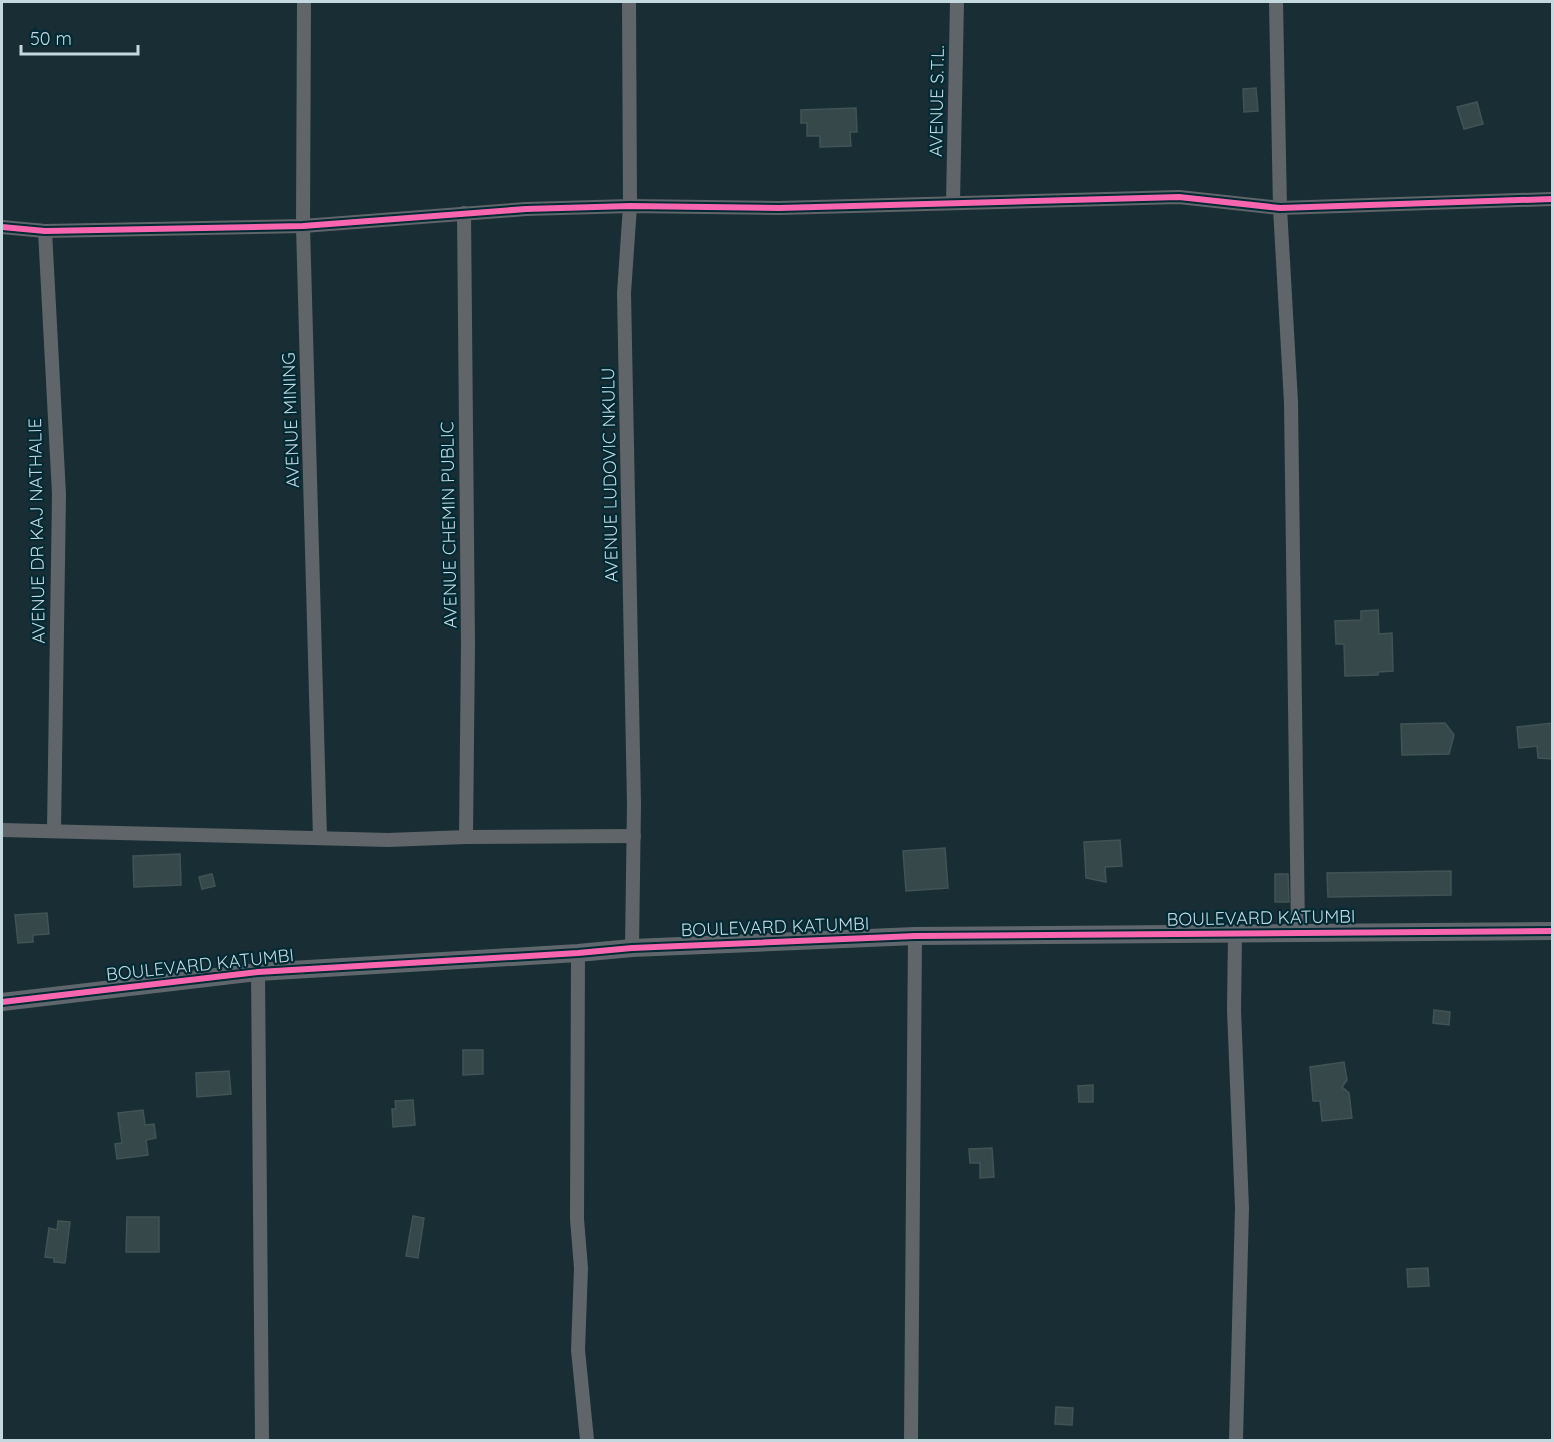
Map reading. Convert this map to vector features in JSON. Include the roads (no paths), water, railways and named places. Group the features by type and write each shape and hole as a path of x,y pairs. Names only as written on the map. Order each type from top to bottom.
{"street":[{"name":"AVENUE MINING","path":"304,2 303,226 320,838"},
{"name":"AVENUE LUDOVIC NKULU","path":"629,2 630,206 624,293 634,837 632,948"},
{"name":"AVENUE S.T.L.","path":"953,202 957,2"},
{"path":"1276,2 1280,208 1292,402 1298,933"},
{"path":"2,227 45,231 303,226 464,213 630,206 779,208 1179,197 1280,208 1552,199"},
{"name":"AVENUE CHEMIN PUBLIC","path":"464,213 468,644 466,837"},
{"name":"AVENUE DR KAJ NATHALIE","path":"45,231 59,494 54,830"},
{"path":"2,830 388,840 466,837 634,837"},
{"name":"BOULEVARD KATUMBI","path":"2,1002 258,972 632,948 915,936 1552,931"},
{"path":"1235,933 1234,1010 1242,1208 1236,1440"},
{"path":"910,1440 915,936"},
{"path":"578,953 577,1219 581,1268 578,1350 587,1440"},
{"path":"258,972 262,1440"}]}
